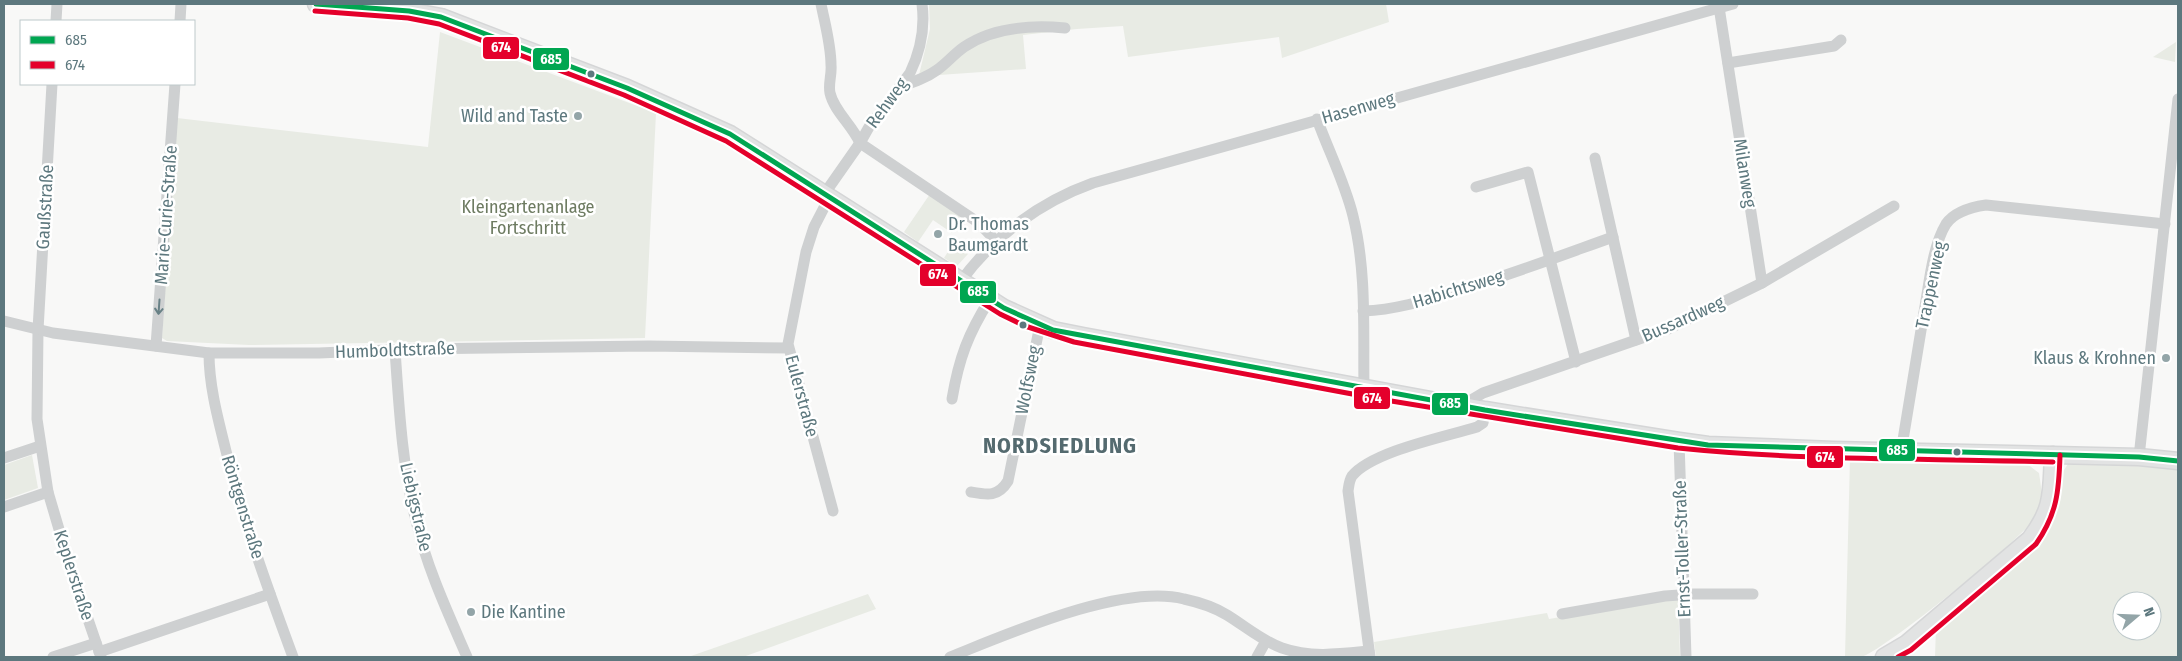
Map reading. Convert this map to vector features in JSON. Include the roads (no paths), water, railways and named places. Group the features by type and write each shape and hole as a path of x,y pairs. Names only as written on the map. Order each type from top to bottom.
{"street":[{"path":"56,20 57,4"},
{"path":"180,20 181,4"},
{"path":"316,4 383,6 456,22 648,96 730,134 1017,315 1040,325 1082,336 1461,406 1708,445 1901,452 2139,457 2178,461"},
{"path":"821,4 832,66 830,92 836,107 849,123 860,143 979,222 996,241"},
{"name":"Rehweg","path":"828,195 869,127 902,86 915,63 923,29 922,4"},
{"name":"Hasenweg","path":"961,281 978,258 996,241 1037,210 1073,190 1111,177 1733,4"},
{"name":"Milanweg","path":"1719,7 1762,283"},
{"path":"902,86 920,80 937,70 964,48 993,34 1030,27 1065,28"},
{"path":"1728,63 1834,46 1841,40"},
{"name":"Gaußstraße","path":"38,330 52,85"},
{"name":"Marie-Curie-Straße","path":"156,346 175,85"},
{"path":"2139,457 2178,99"},
{"path":"1317,119 1354,217 1360,253 1364,389"},
{"path":"1595,158 1636,340"},
{"path":"1476,187 1528,172 1576,362"},
{"name":"Eulerstraße","path":"828,195 814,227 806,252 788,348 834,511"},
{"name":"Trappenweg","path":"1901,452 1931,274 1939,239 1947,223 1957,214 1972,207 1986,205 2165,224"},
{"name":"Bussardweg","path":"1461,406 1483,393 1576,362 1668,328 1762,283 1894,206"},
{"name":"Habichtsweg","path":"1363,311 1387,310 1439,296 1613,237"},
{"path":"952,399 958,365 966,340 990,299"},
{"name":"Humboldtstraße","path":"4,321 38,330 209,353 319,353 649,346 788,348"},
{"name":"Wolfsweg","path":"972,492 990,496 999,493 1008,481 1040,325"},
{"name":"Keplerstraße","path":"38,330 36,406 40,446 48,492 71,570 98,650"},
{"name":"Liebigstraße","path":"395,350 401,438 416,521 431,572 467,657"},
{"name":"Röntgenstraße","path":"209,353 209,369 224,443 244,516 293,657"},
{"path":"950,657 1041,622 1133,596 1166,596 1198,603 1227,615 1266,641 1282,649 1314,654 1369,654 1348,491 1349,482 1365,466 1381,457 1477,427 1483,423 1485,410"},
{"name":"Ernst-Toller-Straße","path":"1678,441 1686,657"},
{"path":"4,458 40,446"},
{"path":"1884,657 1906,644 2030,539 2044,522 2051,498 2053,455"},
{"path":"4,507 48,492"},
{"path":"53,657 98,650 270,594"},
{"path":"1562,614 1683,594 1753,594"},
{"path":"1257,657 1266,641"}],"place":[{"name":"Wild and Taste","path":"578,116"},
{"name":"Dr. Thomas Baumgardt","path":"938,234"},
{"name":"Klaus & Krohnen","path":"2166,358"},
{"name":"Die Kantine","path":"471,612"}],"district":[{"name":"NORDSIEDLUNG","path":"1060,445"}],"park label":[{"name":"Kleingartenanlage Fortschritt","path":"528,217"}]}
